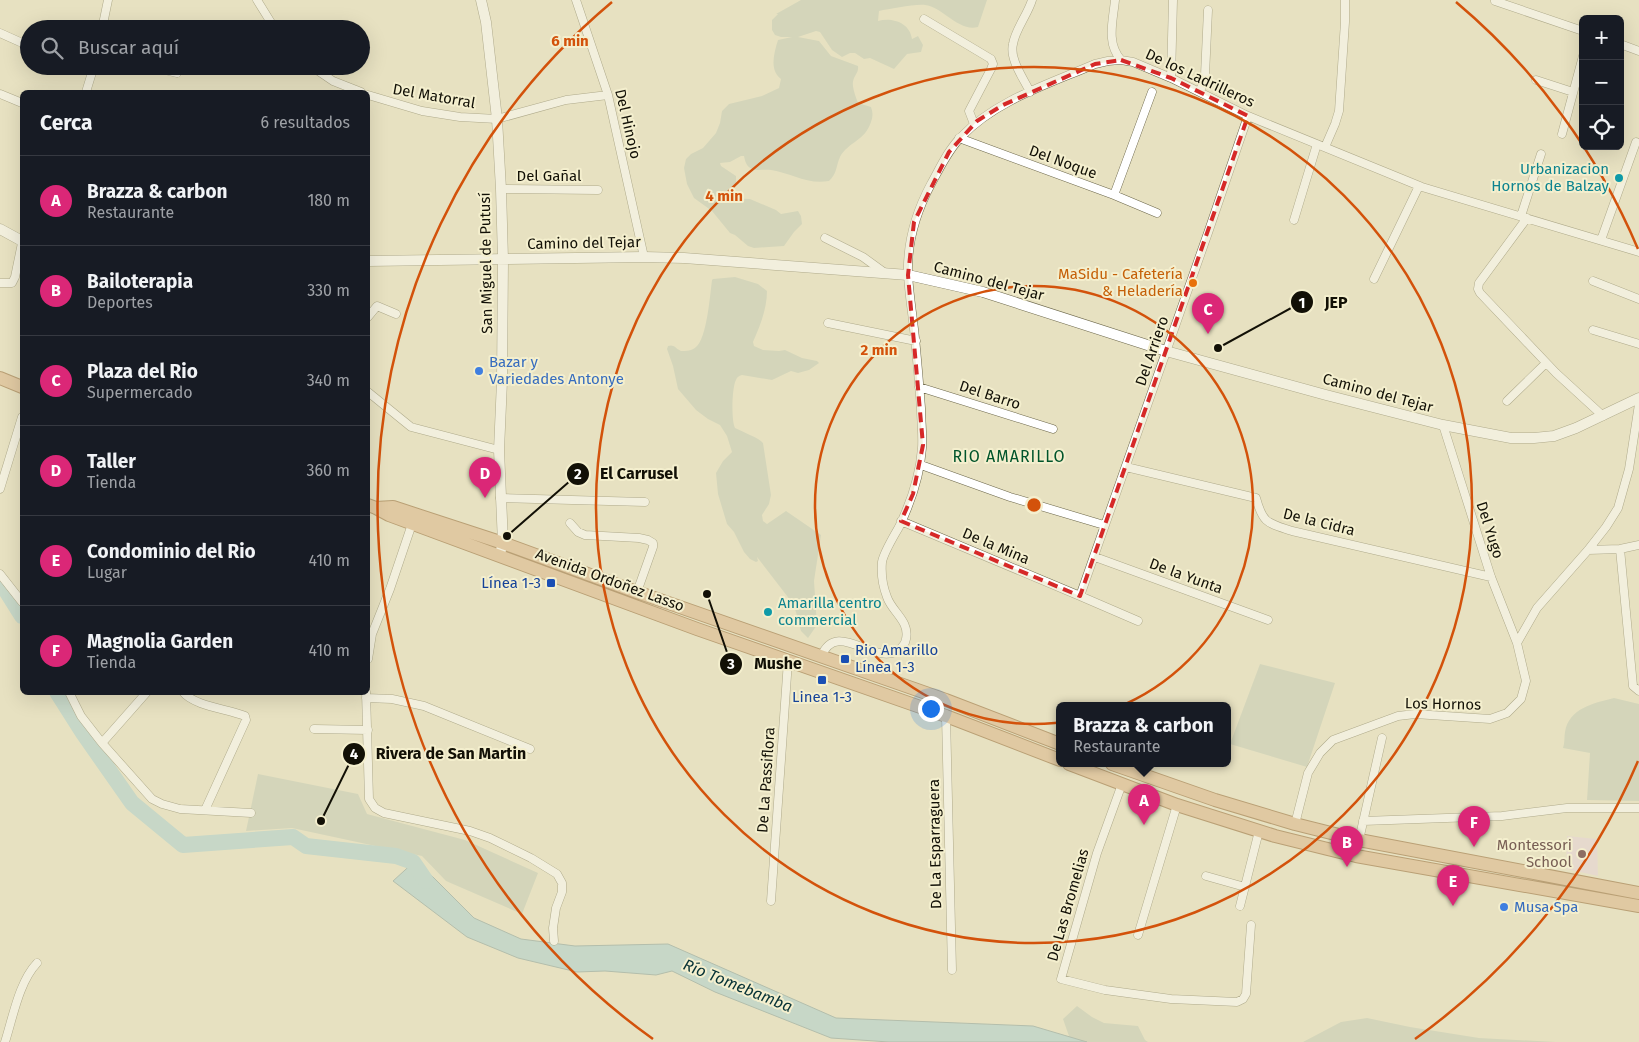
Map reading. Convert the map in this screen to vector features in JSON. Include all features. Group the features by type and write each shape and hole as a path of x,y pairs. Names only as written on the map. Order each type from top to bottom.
{"main road":[{"path":"0,378 20,386"},
{"name":"Avenida Ordoñez Lasso","path":"372,507 389,515 413,519 503,543 946,700 1056,742"},
{"name":"Avenida Ordoñez Lasso","path":"413,519 500,556 697,629 946,716 1056,758"},
{"path":"1077,767 1176,805 1291,840 1356,856 1639,906"},
{"path":"1121,767 1215,800 1295,824 1359,840 1639,893"}],"street":[{"path":"104,20 108,0"},
{"path":"257,0 269,20"},
{"name":"San Miguel de Putusí","path":"481,0 486,22 497,119 503,259 502,381 499,450 503,543 500,556"},
{"name":"Del Hinojo","path":"576,0 608,95 644,257"},
{"path":"1030,92 1012,50 1013,42 1032,0"},
{"path":"1115,0 1111,39 1115,53 1121,60"},
{"path":"1172,78 1173,0"},
{"path":"1294,220 1321,146 1339,111 1345,0"},
{"path":"1494,0 1579,30"},
{"path":"1200,92 1205,75 1208,10"},
{"path":"924,19 991,58 993,64 991,69 969,111 974,124"},
{"path":"0,33 20,42"},
{"path":"1624,45 1639,51"},
{"name":"De los Ladrilleros","path":"821,657 828,644 836,641 844,641 882,654 895,652 903,647 906,640 907,631 903,621 887,599 882,580 882,560 913,494 921,465 923,445 916,341 908,275 908,250 914,222 926,193 949,152 959,138 974,124 1003,105 1095,64 1121,60 1133,62 1172,78 1248,116 1419,186 1639,252"},
{"path":"1562,134 1582,60"},
{"path":"87,90 91,75"},
{"path":"324,75 333,81 356,90"},
{"path":"1536,80 1573,92"},
{"path":"1114,195 1152,92"},
{"path":"0,94 20,102"},
{"name":"Del Matorral","path":"370,96 422,111 460,117 497,119 566,100 608,95"},
{"name":"Del Arriero","path":"1080,596 1248,116"},
{"name":"Del Noque","path":"959,138 1114,195 1157,213"},
{"path":"1601,240 1636,142"},
{"path":"1541,154 1524,217 1479,284 1478,289 1546,362 1603,416"},
{"path":"1374,279 1419,186"},
{"name":"Del Gañal","path":"500,190 598,190"},
{"path":"0,229 20,241"},
{"path":"825,238 863,257 885,273"},
{"path":"0,283 12,283 15,278 20,252"},
{"name":"Camino del Tejar","path":"370,261 684,258 908,275 983,292 1166,351 1326,395 1442,425 1511,438 1554,436 1603,416 1639,398"},
{"path":"1592,281 1639,299"},
{"path":"370,312 377,306 396,314"},
{"path":"828,323 916,341"},
{"path":"1593,330 1639,344"},
{"path":"1507,400 1546,362"},
{"name":"Del Barro","path":"920,387 1053,429"},
{"path":"370,394 412,426 499,450"},
{"path":"1517,642 1537,608 1588,550 1618,508 1629,470 1638,422 1639,404"},
{"path":"0,489 20,424"},
{"name":"Del Yugo","path":"1442,425 1491,577 1517,642"},
{"path":"921,465 1010,497 1104,525"},
{"name":"De la Cidra","path":"1126,467 1256,498 1260,513 1268,523 1292,531 1491,577"},
{"path":"500,498 645,502"},
{"path":"370,646 372,634 390,589 413,519"},
{"name":"De la Mina","path":"901,522 1138,621"},
{"path":"570,523 578,532 585,535 639,538 653,543 637,592"},
{"path":"1588,550 1620,549 1639,545"},
{"path":"1620,549 1633,686 1639,691"},
{"name":"De la Yunta","path":"1095,556 1268,620"},
{"path":"0,574 20,599"},
{"name":"Los Hornos","path":"1295,824 1308,774 1320,753 1333,740 1398,716 1416,714 1490,719 1507,713 1521,699 1526,681 1517,642"},
{"name":"De La Passiflora","path":"771,901 788,660"},
{"path":"70,695 81,716 102,743 152,799 175,808 189,810 251,813"},
{"path":"102,743 144,695"},
{"path":"186,695 193,701 234,712 244,716 246,720 205,810"},
{"path":"530,749 424,706 366,695 369,799 375,808 384,813 470,831 490,838 531,858 557,874 562,883 562,892 556,908 553,928 554,941"},
{"name":"De La Esparraguera","path":"946,716 952,970"},
{"path":"314,729 368,730"},
{"path":"1359,840 1382,738"},
{"name":"De Las Bromelias","path":"1122,784 1097,853 1061,979 1124,993 1171,999 1238,1002 1246,994 1251,925"},
{"path":"1138,935 1176,805"},
{"path":"1364,821 1502,816 1567,808 1639,808"},
{"path":"1291,840 1295,824"},
{"path":"1240,906 1259,831"},
{"path":"1206,876 1245,887"},
{"path":"5,1042 24,984 30,970 37,963"}],"highlighted area":[{"path":"1121,60 1171,78 1248,116 1080,596 901,521 913,494 923,445 908,275 914,222 949,152 977,121 1003,105 1095,64"}],"shaded area":[{"name":"Montessori School","path":"1567,836 1597,839 1598,876 1566,869"}],"green space":[{"path":"801,0 987,0 978,27 971,28 957,23 938,10 925,5 879,11 878,21 894,20 899,22 908,28 912,39 918,36 923,45 921,52 907,54 894,69 870,58 864,59 855,53 842,57 832,50 820,32 816,31 798,37 819,41 831,56 858,66 853,82 854,92 858,103 871,107 872,118 865,133 843,152 834,176 829,181 806,180 778,171 752,169 745,162 744,156 730,162 720,163 721,166 736,176 736,185 731,198 750,199 781,214 798,211 801,216 802,224 784,246 754,248 730,233 712,211 694,198 687,184 684,168 686,159 703,148 716,133 722,111 729,104 762,96 779,88 781,79 775,71 775,50 778,40 792,37 775,35 772,30 772,20 778,14 776,14"},
{"path":"735,277 758,284 767,291 761,324 753,342 754,346 763,350 785,350 819,363 809,370 798,373 791,371 772,380 742,375 737,378 732,404 735,428 763,443 771,495 769,504 762,515 763,521 767,524 786,511 821,535 814,581 817,625 808,638 801,631 794,605 757,557 758,561 756,562 750,559 744,552 734,532 727,524 718,494 716,473 723,461 732,452 727,436 720,425 696,410 678,389 667,349 668,346 673,346 681,351 691,350 696,347 703,335 712,280"},
{"path":"1260,664 1335,683 1307,767 1231,744"},
{"path":"1614,698 1639,704 1639,801 1587,800 1590,753 1563,748 1567,724 1577,712 1598,702"},
{"path":"258,774 358,794 367,814 465,840 538,873 522,914 446,881 422,856 292,828 246,831"},
{"path":"1077,1006 1104,1023 1138,1026 1148,1042 1071,1042 1063,1019"},
{"path":"1367,1018 1479,1038 1556,1042 1303,1042 1341,1022"}],"water":[{"path":"416,860 474,918 521,939 575,946 668,944 836,1018 1033,1026 1087,1042 889,1042 831,1038 715,992 672,971 656,975 605,971 577,972 518,958 467,937 393,881"}],"waterway":[{"name":"Río Tomebamba","path":"0,581 20,613"},
{"name":"Río Tomebamba","path":"59,695 132,803 183,845 293,837 306,846 396,856 413,862 426,881"}],"place":[{"name":"Urbanizacion Hornos de Balzay","path":"1619,178"},
{"name":"MaSidu - Cafetería & Heladería","path":"1193,283"},
{"name":"Plaza del Rio","path":"1208,334"},
{"name":"JEP","path":"1218,348"},
{"name":"Bazar y Variedades Antonye","path":"479,371"},
{"name":"Taller","path":"485,498"},
{"name":"El Carrusel","path":"507,536"},
{"name":"Línea 1-3","path":"551,583"},
{"name":"Mushe","path":"707,594"},
{"name":"Amarilla centro commercial","path":"768,612"},
{"name":"Rio Amarillo Línea 1-3","path":"845,659"},
{"name":"Linea 1-3","path":"822,680"},
{"name":"Rivera de San Martin","path":"321,821"},
{"name":"Brazza & carbon","path":"1144,825"},
{"name":"Magnolia Garden","path":"1474,847"},
{"name":"Montessori School","path":"1582,854"},
{"name":"Bailoterapia","path":"1347,867"},
{"name":"Condominio del Rio","path":"1453,906"},
{"name":"Musa Spa","path":"1504,907"}],"district":[{"name":"RIO AMARILLO","path":"1009,456"}]}
